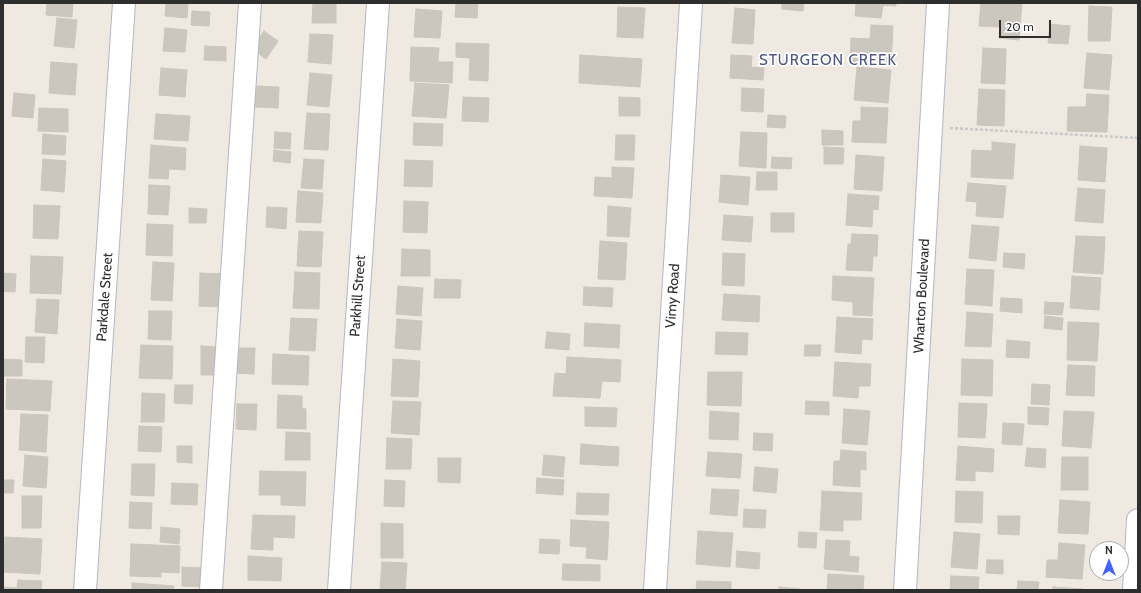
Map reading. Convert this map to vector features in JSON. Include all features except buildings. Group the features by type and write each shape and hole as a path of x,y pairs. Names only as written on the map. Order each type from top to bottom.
{"street":[{"name":"Parkdale Street","path":"85,590 124,3"},
{"path":"211,590 250,3"},
{"name":"Parkhill Street","path":"339,590 378,3"},
{"name":"Vimy Road","path":"655,590 691,3"},
{"name":"Wharton Boulevard","path":"905,590 938,3"},
{"path":"1134,590 1138,520"}],"path":[{"path":"931,127 1138,138"}],"district":[{"name":"STURGEON CREEK","path":"828,61"}]}
